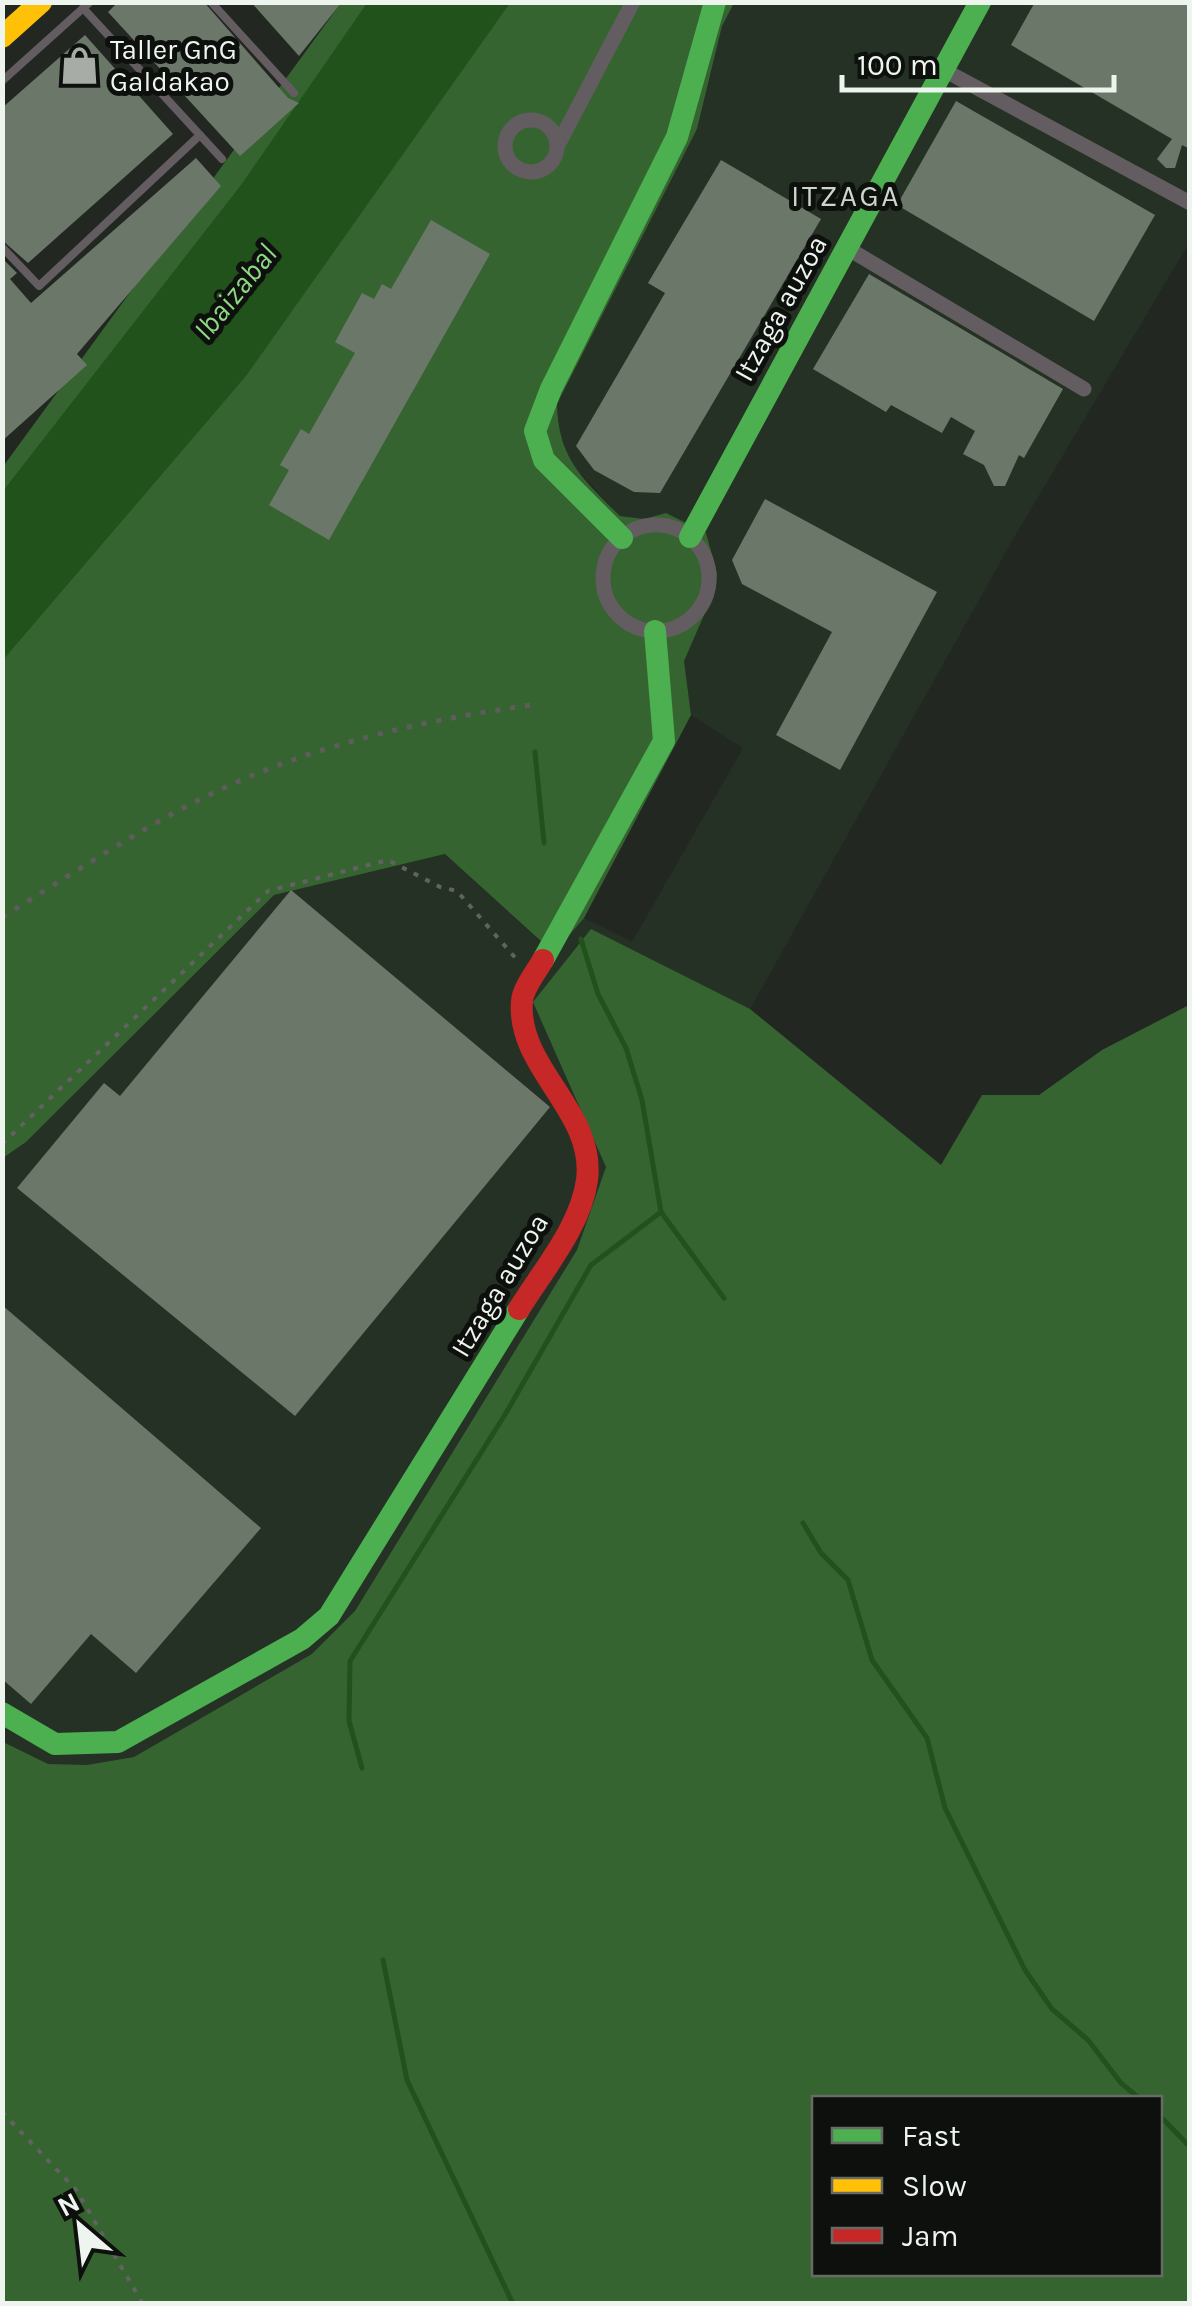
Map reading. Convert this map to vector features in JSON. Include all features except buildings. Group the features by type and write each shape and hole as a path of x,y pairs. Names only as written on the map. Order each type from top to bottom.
{"main road":[{"path":"2,37 41,2"},
{"path":"622,538 544,460 535,431 551,389 677,137 715,2"},
{"name":"Itzaga auzoa","path":"690,537 980,2"},
{"name":"Itzaga auzoa","path":"2,1713 20,1727 56,1744 118,1742 302,1639 329,1616 569,1228 588,1190 590,1169 584,1141 522,1029 522,998 664,741 655,631"}],"street":[{"path":"558,144 634,2"},
{"path":"942,69 1190,203"},
{"path":"847,248 1084,388"},
{"path":"648,525 678,529 690,537 708,564 706,596 686,622 655,631 622,618 610,604 604,569 622,538 648,525"}],"lane":[{"path":"211,2 294,93"},
{"path":"2,81 86,5 222,159"},
{"path":"2,247 39,286 200,135"}],"path":[{"path":"2,1144 268,891 388,860 440,887 457,891 531,978"},
{"path":"2,2112 77,2192 144,2304"}],"shaded area":[{"path":"341,3 734,3 722,26 697,129 557,404 562,439 575,467 620,516 644,519 666,513 706,533 717,573 716,588 684,661 691,715 584,918 554,953 445,854 274,895 26,1142 3,1158 2,468"},
{"path":"734,3 1189,3 1189,243 1012,541 377,1676 139,1809 3,1758 3,1158 26,1142 274,895 445,854 553,953 584,918 632,942 743,748 691,715 684,661 716,588 666,513 644,519 620,516 567,459 557,431 557,404 697,129 722,26"},
{"path":"591,929 750,1009 941,1165 982,1095 1039,1095 1102,1050 1189,1005 1189,2303 3,2304 3,1742 48,1764 87,1765 134,1757 312,1654 355,1611 577,1250 606,1167 533,1002"}],"water":[{"name":"Ibaizabal","path":"367,3 510,3 246,376 3,660 3,491 241,185"}],"waterway":[{"path":"535,752 544,843"},
{"path":"581,939 598,994 626,1048 642,1100 661,1212 724,1298"},
{"path":"362,1768 349,1721 350,1661 506,1413 591,1265 661,1212"},
{"path":"803,1523 821,1553 848,1580 872,1660 927,1738 945,1808 1025,1970 1052,2009 1088,2040 1121,2083 1137,2096"},
{"path":"383,1960 407,2080 513,2304"},
{"path":"1162,2118 1190,2147"}],"railway":[{"path":"2,917 170,815 265,770 380,734 538,704"}],"traffic: fast":[{"path":"622,538 544,460 535,431 551,389 677,137 715,2"},
{"path":"690,537 980,2"},
{"path":"543,960 664,741 655,631"},
{"path":"2,1713 55,1744 118,1742 302,1639 329,1616 519,1309"}],"traffic: slow":[{"path":"2,37 41,2"}],"traffic: jam":[{"path":"519,1309 569,1231 587,1180 587,1155 580,1132 542,1069 523,1025 523,996 543,960"}],"place":[{"name":"Taller GnG Galdakao","path":"80,65"}],"district":[{"name":"ITZAGA","path":"846,196"}]}
